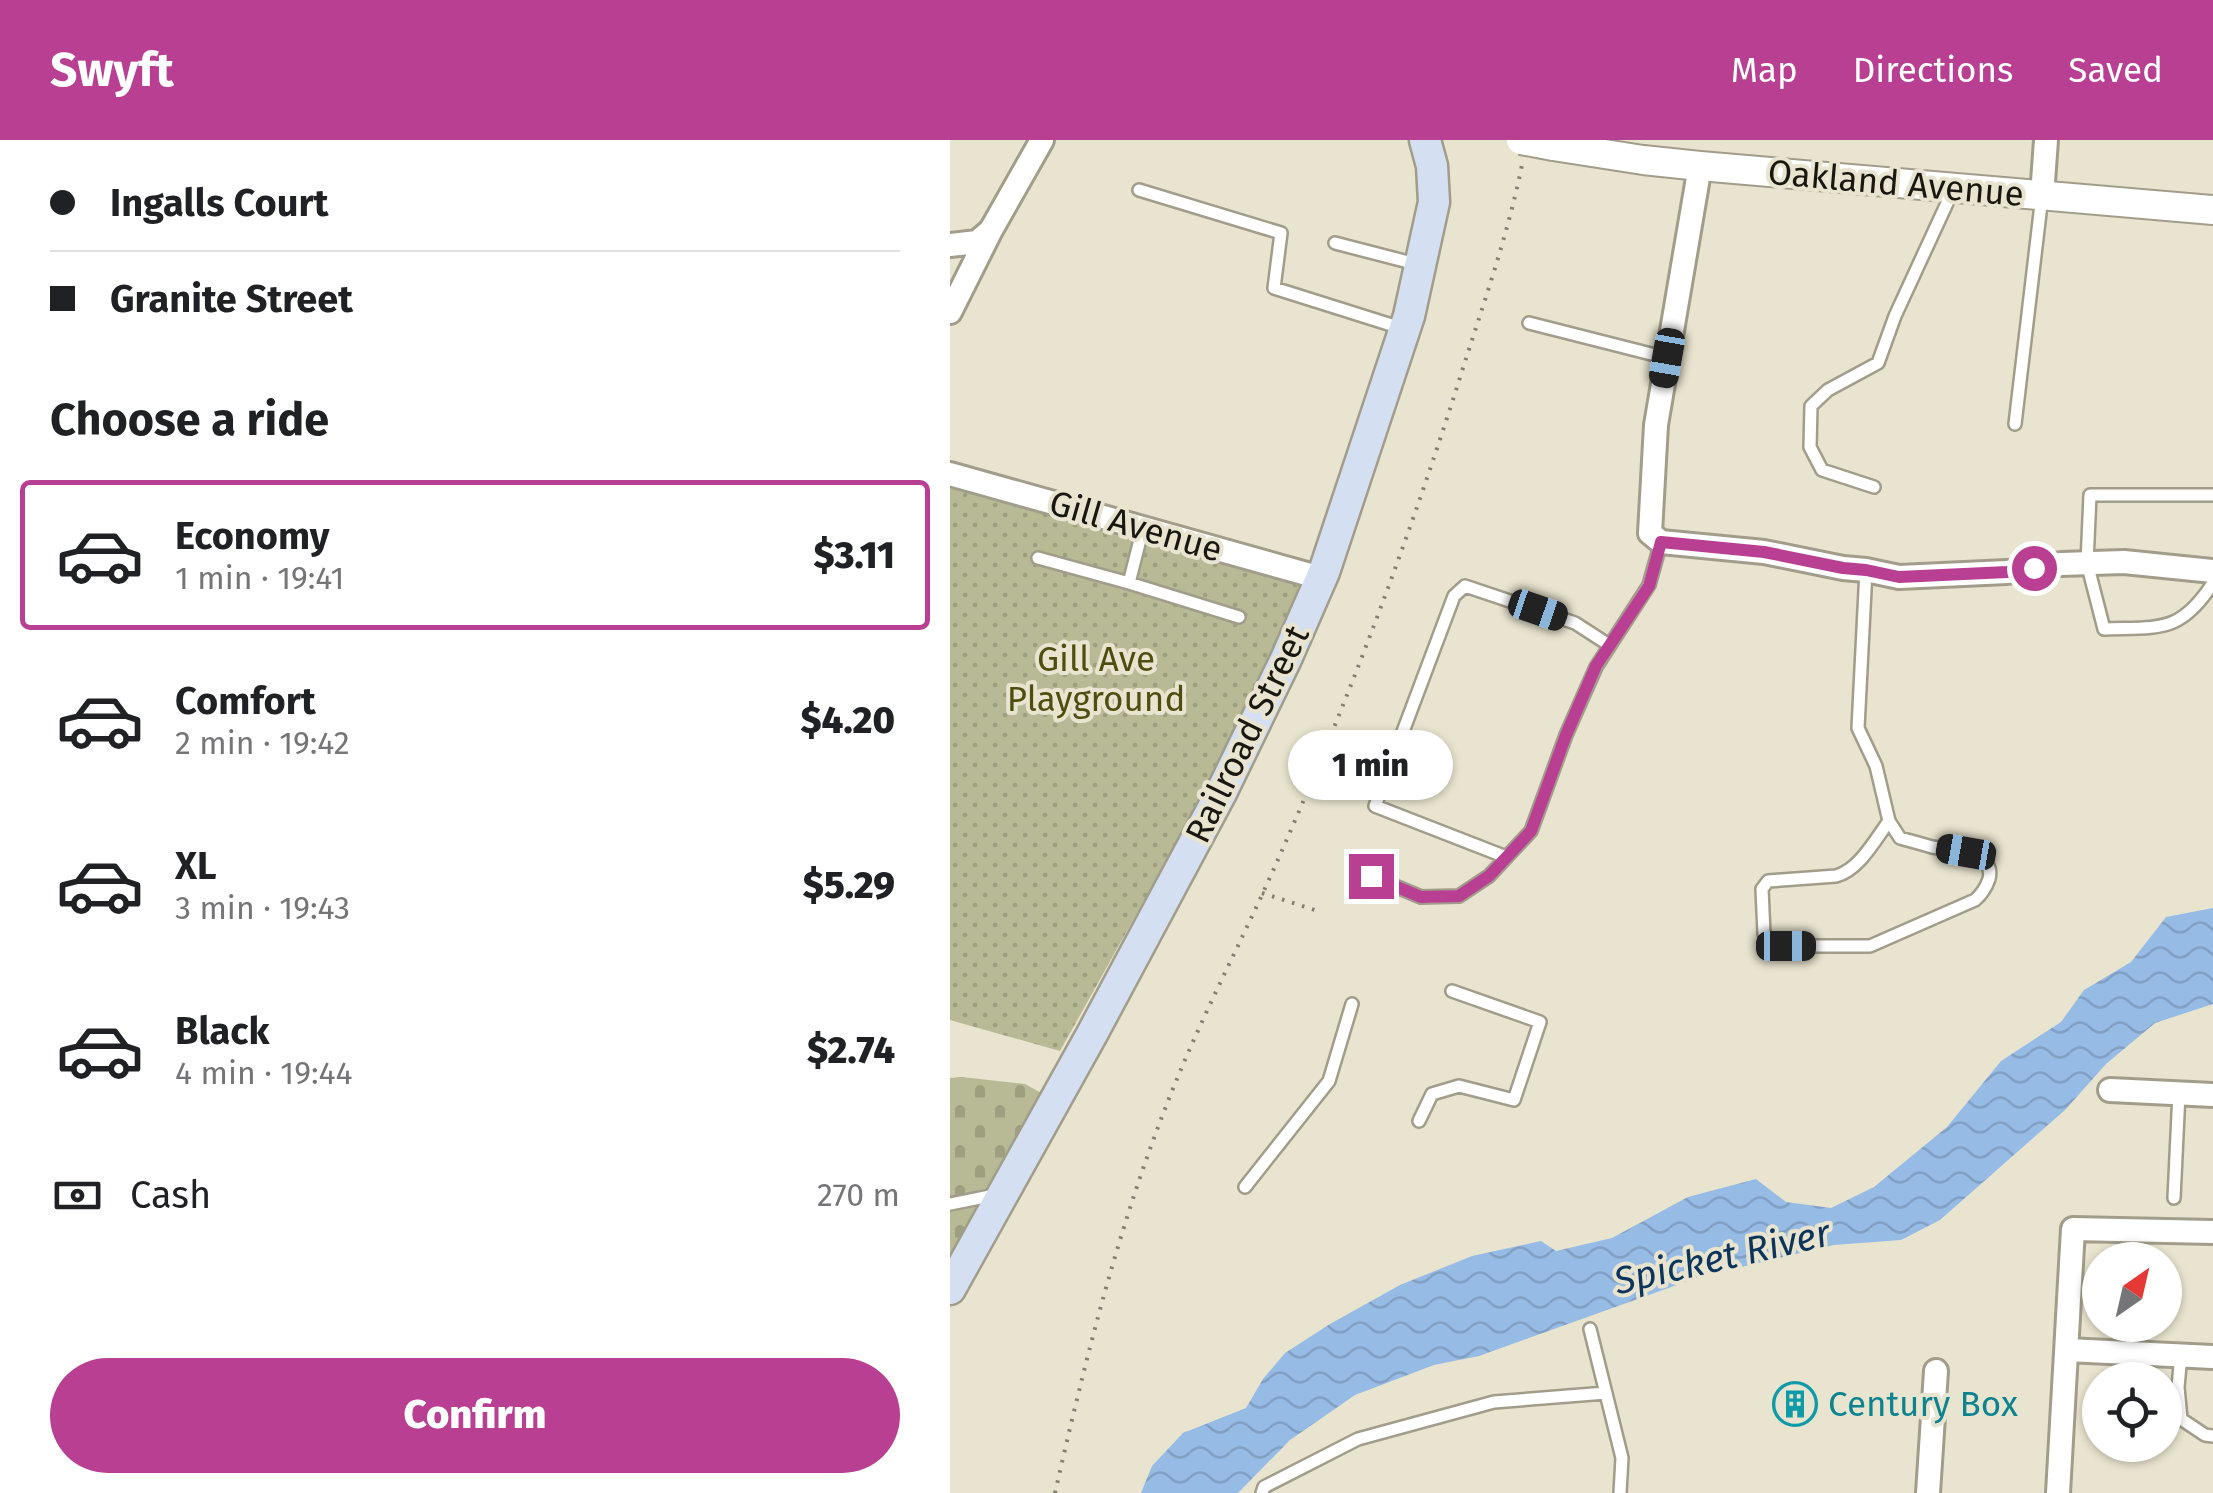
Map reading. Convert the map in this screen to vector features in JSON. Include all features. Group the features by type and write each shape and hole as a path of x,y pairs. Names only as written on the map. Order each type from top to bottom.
{"main road":[{"name":"Railroad Street","path":"950,1289 1221,794 1321,578 1405,330 1434,202 1426,140"}],"street":[{"path":"950,312 990,230 1042,140"},
{"path":"2042,196 2046,140"},
{"name":"Oakland Avenue","path":"1522,148 1610,147 1700,166 2213,210"},
{"path":"1700,166 1656,425 1650,533 1661,542 1764,552 1899,577 2124,562 2213,570"},
{"path":"950,245 977,242 990,230"},
{"name":"Gill Avenue","path":"950,474 1321,578"},
{"path":"2110,1090 2213,1094"},
{"path":"2058,1493 2073,1229 2213,1232"},
{"path":"2066,1350 2213,1357"},
{"path":"1928,1493 1936,1371"}],"lane":[{"path":"1874,487 1822,470 1810,447 1811,406 1828,390 1878,363 1895,316 1954,188"},
{"path":"1139,190 1282,233 1274,288 1405,330"},
{"path":"2015,424 2042,196"},
{"path":"1335,242 1420,266"},
{"path":"1529,323 1667,358"},
{"path":"2213,495 2090,495 2087,563 2104,630 2166,627 2198,606 2213,583"},
{"path":"1128,583 1143,528"},
{"path":"1371,876 1421,897 1459,896 1489,876 1531,831 1596,666 1649,586 1661,542"},
{"path":"1038,558 1239,618"},
{"path":"1866,570 1858,728 1876,766 1888,821 1900,838 1966,852 1980,858 1990,873 1983,893 1975,900 1870,946 1786,946 1767,939 1762,889 1765,883 1846,874 1888,821"},
{"path":"1506,858 1375,806 1454,596 1465,586 1575,623 1609,646"},
{"path":"1419,1122 1432,1094 1459,1086 1514,1100 1540,1022 1452,991"},
{"path":"1244,1187 1329,1081 1352,1004"},
{"path":"2174,1198 2179,1093"},
{"path":"950,1204 1003,1194"},
{"path":"1590,1329 1622,1458 1620,1493"},
{"path":"2181,1356 2181,1419 2213,1436"},
{"path":"1262,1493 1264,1487 1358,1440 1494,1402 1606,1393"}],"path":[{"path":"1055,1493 1078,1392 1150,1154 1179,1074 1340,713 1396,568 1500,246 1522,148"},
{"path":"1262,893 1318,911"}],"green space":[{"name":"Gill Ave Playground","path":"950,485 1302,583 1219,766 1060,1051 950,1020"},
{"path":"950,1078 1025,1084 1045,1095 950,1265"}],"water":[{"name":"Spicket River","path":"2213,908 2213,1004 2155,1023 2106,1064 2065,1110 1940,1220 1901,1240 1834,1245 1699,1277 1479,1356 1434,1365 1355,1395 1290,1440 1238,1493 1141,1493 1152,1466 1183,1433 1246,1408 1285,1353 1400,1285 1472,1256 1541,1241 1556,1251 1612,1238 1688,1197 1756,1179 1786,1202 1831,1208 1874,1187 1947,1127 2001,1061 2061,1022 2084,990 2131,962 2166,917"}],"place":[{"name":"Century Box","path":"1795,1404"}],"route":[{"path":"1371,876 1421,897 1459,896 1489,876 1531,831 1596,666 1649,586 1661,542 1764,552 1899,577 2034,568"}]}
